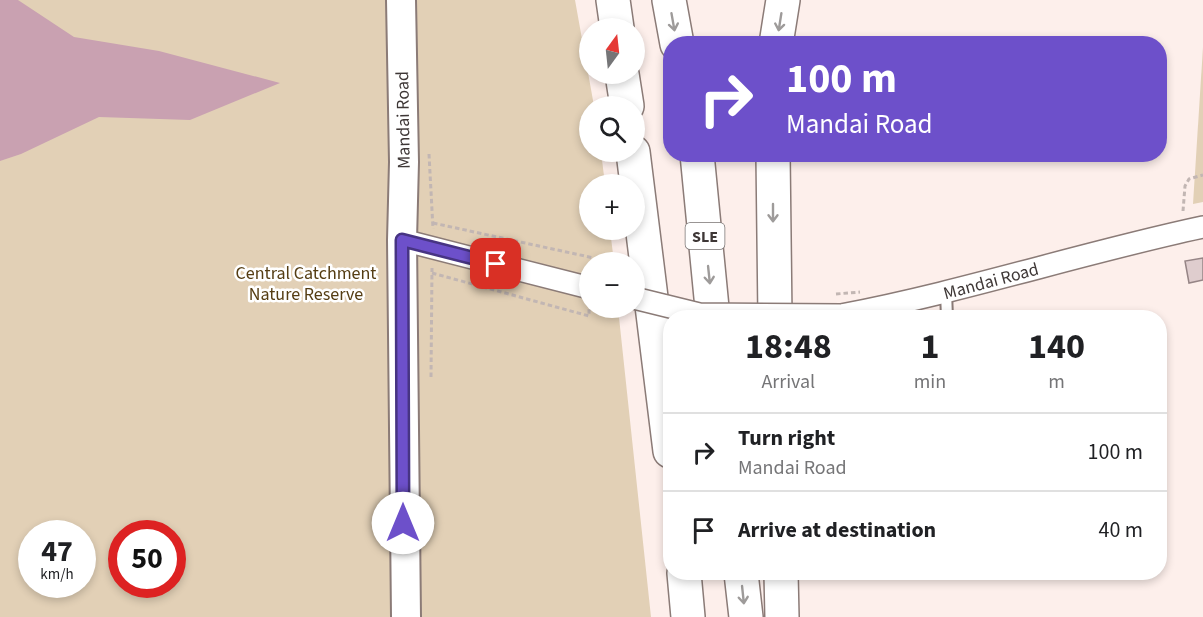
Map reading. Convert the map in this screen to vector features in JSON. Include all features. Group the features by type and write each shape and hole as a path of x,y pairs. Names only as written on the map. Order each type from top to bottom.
{"highway":[{"path":"613,0 616,18"},
{"path":"669,0 676,36"},
{"path":"777,36 783,0"},
{"path":"634,162 663,394"},
{"name":"SLE","path":"698,162 712,310"},
{"path":"773,162 775,310"},
{"path":"685,580 688,617"},
{"path":"742,580 746,617"},
{"path":"781,580 782,617"}],"main road":[{"name":"Mandai Road","path":"401,0 404,162 402,240 404,594 406,617"}],"street":[{"name":"Mandai Road","path":"864,310 946,292 1203,227"},
{"path":"402,240 579,285"},
{"name":"Mandai Road","path":"645,301 683,310"}],"lane":[{"path":"946,292 947,310"}],"path":[{"path":"1183,219 1185,186 1190,179 1203,175"},
{"path":"433,223 579,255"},
{"path":"432,273 579,313"}],"green space":[{"name":"Central Catchment Nature Reserve","path":"0,0 575,0 579,22 579,84 590,84 592,96 579,96 579,162 602,162 604,174 579,174 579,240 611,240 613,252 579,252 579,318 619,318 651,617 0,617"},
{"path":"1203,47 1203,202 1193,204"}],"shaded area":[{"path":"0,0 18,0 74,37 159,51 280,83 190,120 99,117 21,154 0,161"}],"building":[{"path":"1203,258 1203,280 1189,283 1185,261"}],"route":[{"path":"403,523 402,240 496,264"}]}
